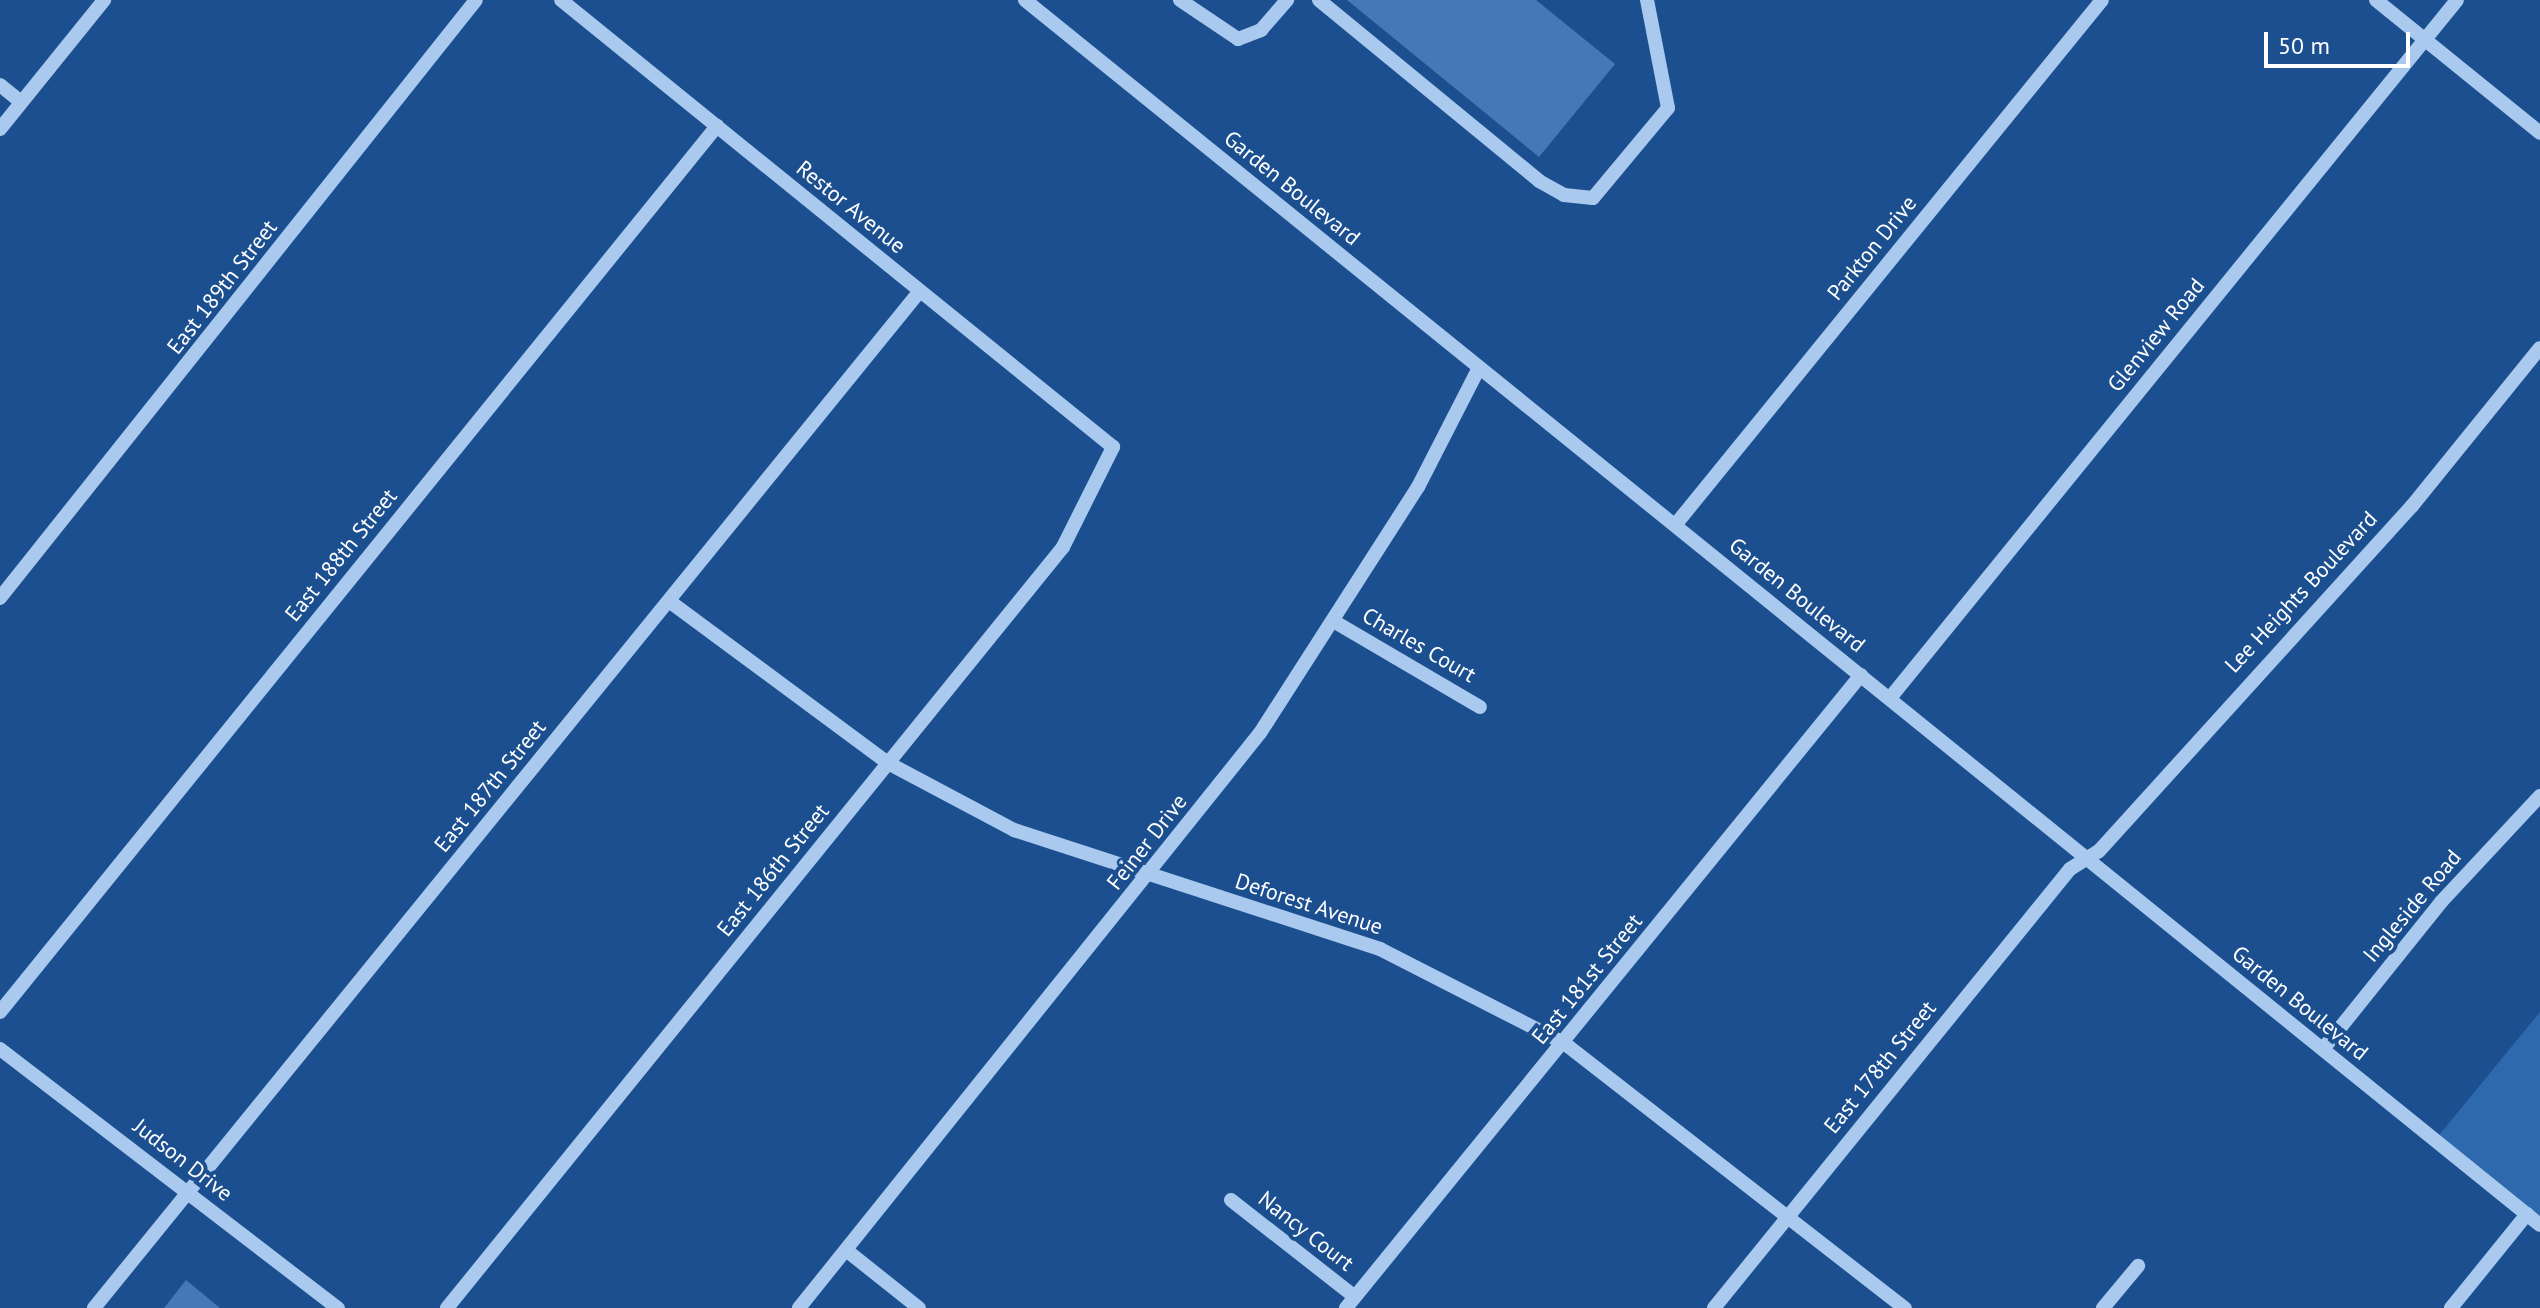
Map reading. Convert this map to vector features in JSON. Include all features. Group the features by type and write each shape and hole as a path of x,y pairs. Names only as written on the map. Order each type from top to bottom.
{"street":[{"path":"0,129 104,0"},
{"name":"East 189th Street","path":"0,598 476,0"},
{"name":"Restor Avenue","path":"561,0 1113,447"},
{"name":"Garden Boulevard","path":"1025,0 2540,1225"},
{"path":"1180,0 1238,39 1261,30 1287,0"},
{"path":"1319,0 1539,181 1564,195 1593,198 1668,108 1647,0"},
{"name":"Parkton Drive","path":"1676,524 2102,0"},
{"path":"2376,0 2540,133"},
{"name":"Glenview Road","path":"1890,698 2457,0"},
{"path":"0,85 21,102"},
{"name":"East 188th Street","path":"0,1012 717,126"},
{"name":"East 187th Street","path":"94,1308 920,291"},
{"name":"Lee Heights Boulevard","path":"2086,859 2412,506 2540,348"},
{"name":"Feiner Drive","path":"799,1308 1146,879 1335,622 1418,487 1479,368"},
{"name":"East 186th Street","path":"447,1308 1063,547 1113,447"},
{"name":"Deforest Avenue","path":"669,601 888,763 1014,830 1146,879 1380,949 1564,1043 1905,1308"},
{"name":"Charles Court","path":"1335,622 1480,707"},
{"name":"East 181st Street","path":"1350,1302 1861,675"},
{"name":"Ingleside Road","path":"2323,1049 2441,902 2540,796"},
{"name":"East 178th Street","path":"1714,1308 2070,869 2086,859"},
{"name":"Judson Drive","path":"0,1049 338,1308"},
{"name":"Nancy Court","path":"1231,1200 1350,1302"},
{"path":"2451,1308 2527,1214"},
{"path":"846,1250 919,1308"},
{"path":"2103,1308 2138,1266"}],"shaded area":[{"path":"2540,1012 2540,1224 2435,1140"}],"building":[{"path":"1347,0 1536,0 1615,64 1539,157"},
{"path":"186,1280 220,1308 164,1308"}]}
